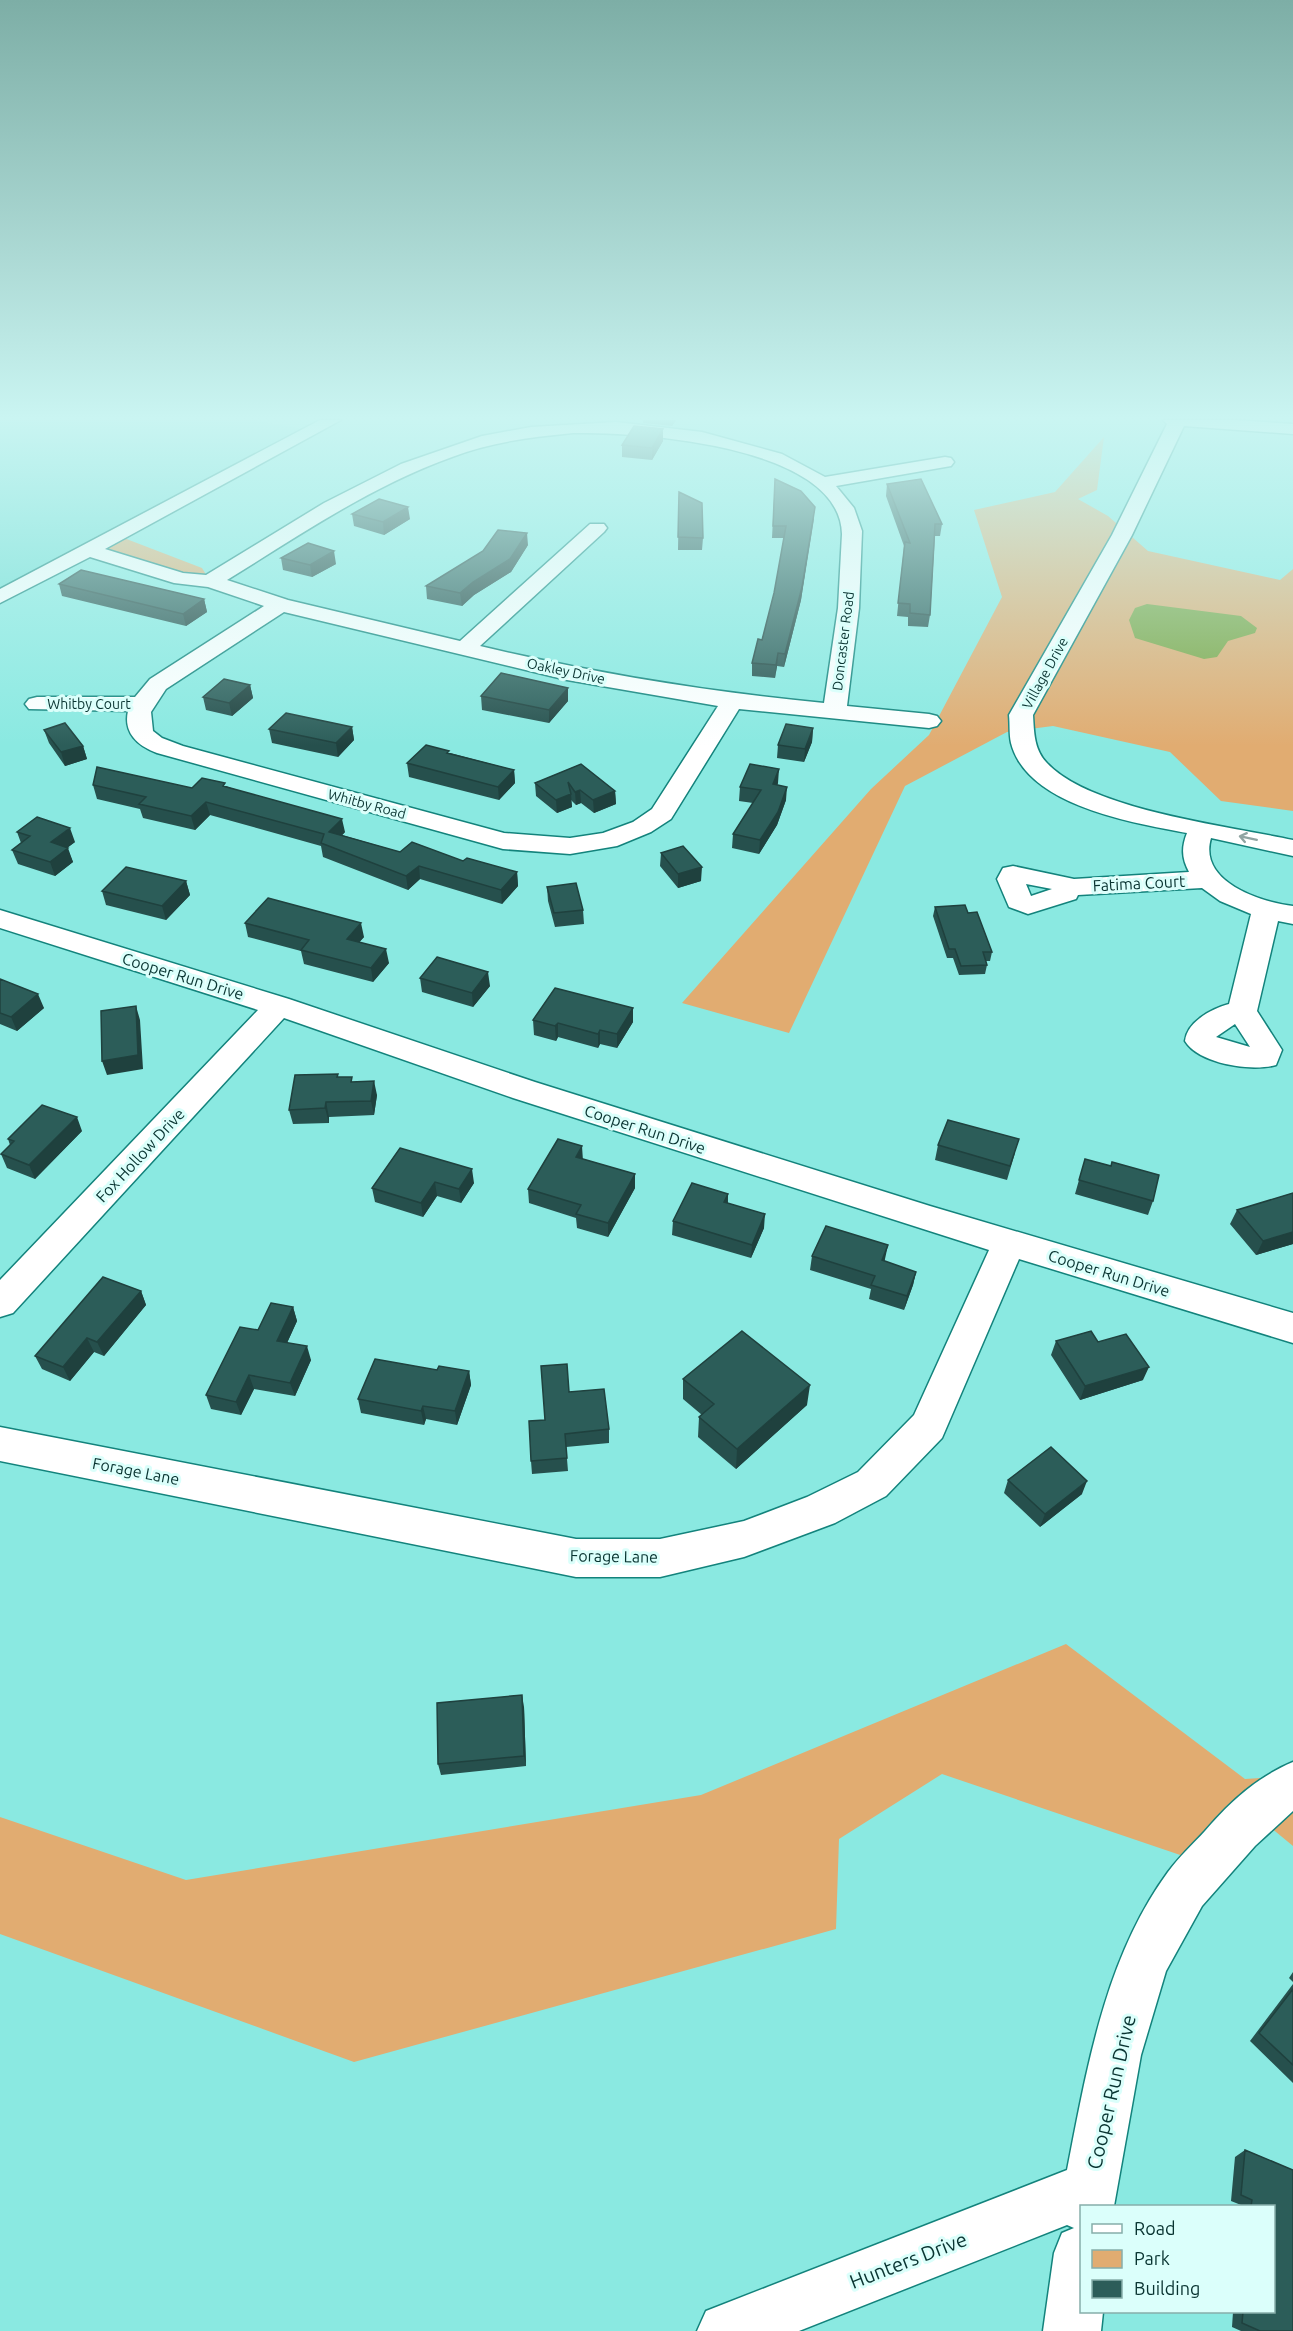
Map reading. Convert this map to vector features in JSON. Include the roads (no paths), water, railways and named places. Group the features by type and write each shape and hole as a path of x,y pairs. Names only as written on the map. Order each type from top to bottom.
{"street":[{"path":"0,597 128,529"},
{"name":"Doncaster Road","path":"210,581 301,529"},
{"path":"466,647 596,529"},
{"name":"Doncaster Road","path":"834,712 852,564 851,529"},
{"name":"Village Drive","path":"1125,529 1021,715 1019,731 1025,752 1041,771 1060,787 1090,801 1141,817 1293,848"},
{"path":"116,535 137,543"},
{"path":"88,550 181,579 210,581"},
{"path":"159,551 202,568 210,581"},
{"name":"Oakley Drive","path":"210,581 281,605 466,647 567,673 732,701 929,721"},
{"path":"142,704 158,684 281,605"},
{"name":"Whitby Road","path":"142,704 138,715 141,733 151,742 182,753 503,841 570,846 608,840 642,827 662,814 732,701"},
{"name":"Whitby Court","path":"37,704 142,704"},
{"path":"1202,829 1196,847 1196,856 1209,879 1227,894 1279,913 1242,1011"},
{"name":"Fatima Court","path":"1070,887 1209,879"},
{"name":"Cooper Run Drive","path":"0,919 279,1006 450,1067 1009,1243 1293,1328"},
{"name":"Fox Hollow Drive","path":"0,1303 279,1006"},
{"name":"Forage Lane","path":"0,1444 576,1558 660,1558 744,1539 821,1510 872,1484 928,1426 1009,1243"},
{"name":"Cooper Run Drive","path":"1088,2198 1115,2055 1144,1961 1185,1889 1238,1829 1278,1793 1293,1785"},
{"name":"Hunters Drive","path":"726,2331 1088,2198"},
{"path":"1072,2331 1080,2269"}]}
